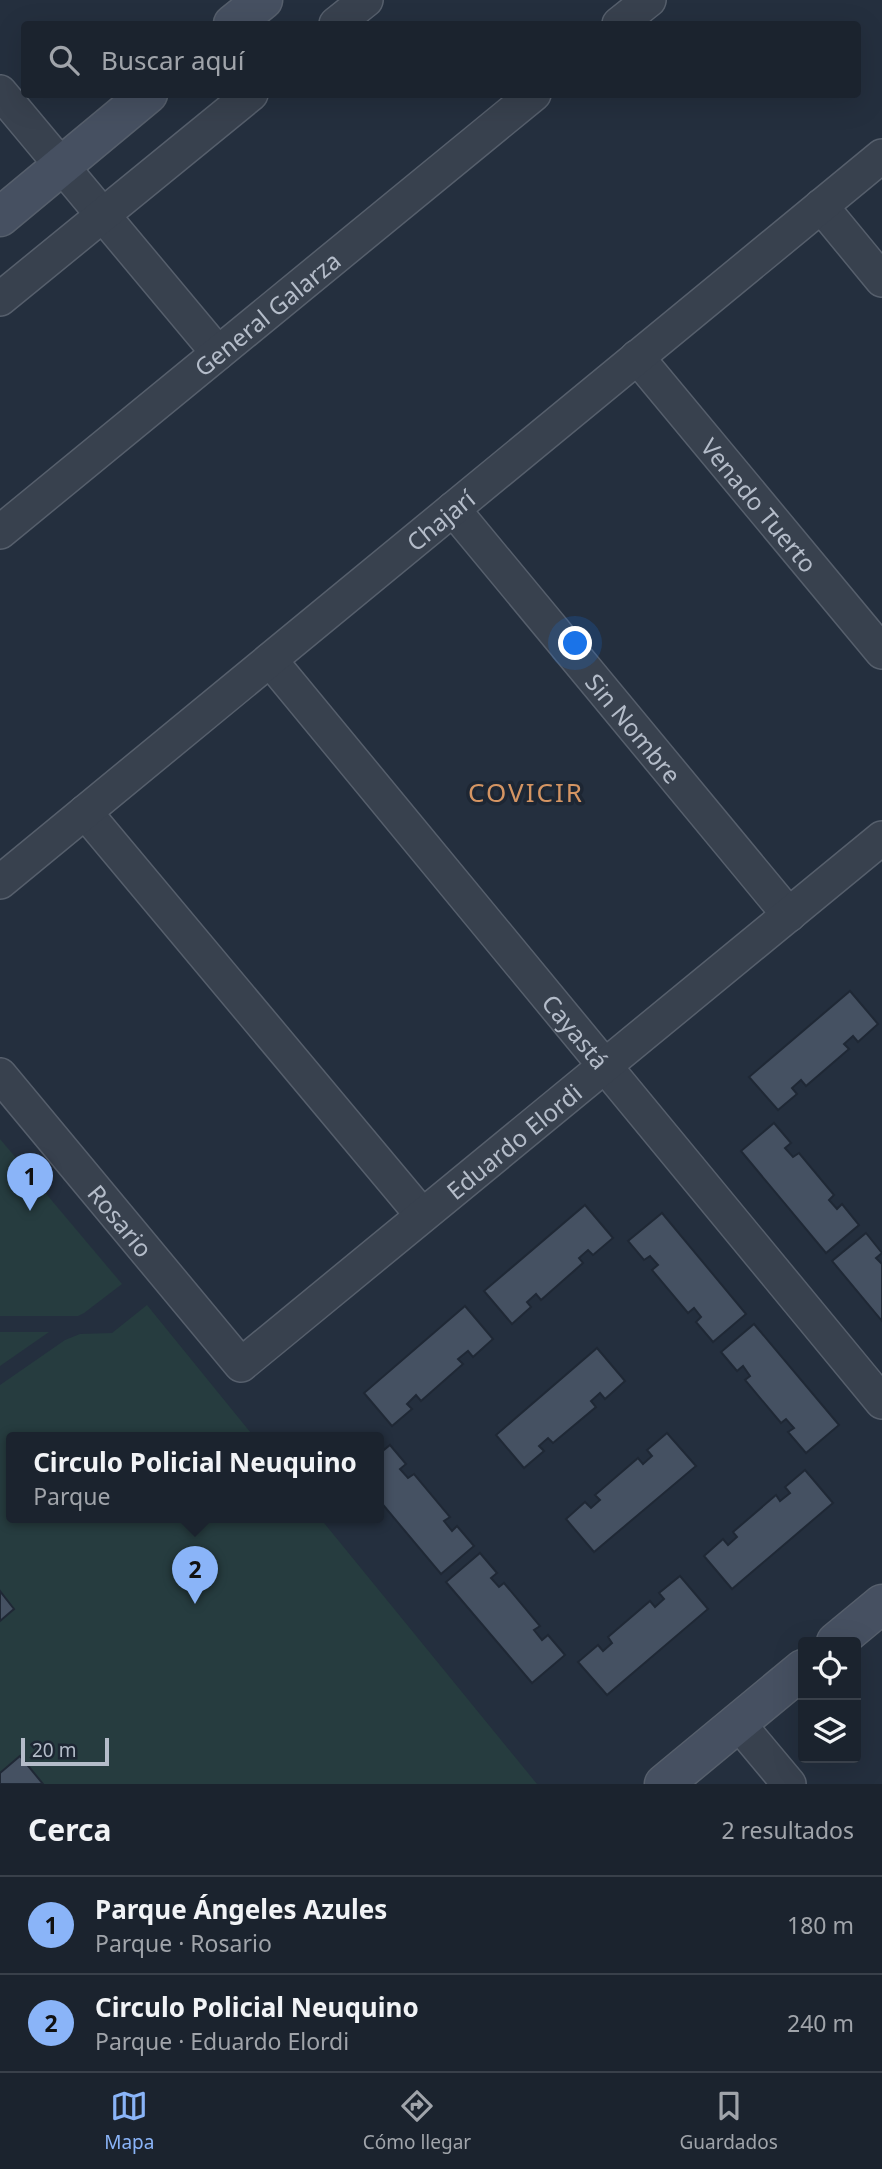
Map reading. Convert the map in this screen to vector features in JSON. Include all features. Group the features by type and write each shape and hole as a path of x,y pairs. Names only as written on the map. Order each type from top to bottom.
{"main road":[{"path":"237,21 263,0"},
{"path":"0,216 143,98"},
{"path":"842,1637 882,1604"},
{"path":"664,1784 798,1673"}],"street":[{"path":"340,21 366,0"},
{"path":"623,21 649,0"},
{"path":"0,92 218,353"},
{"path":"0,299 246,98"},
{"name":"General Galarza","path":"0,532 529,98"},
{"name":"Chajarí","path":"0,882 882,156"},
{"path":"821,206 882,280"},
{"name":"Venado Tuerto","path":"637,357 882,652"},
{"name":"Sin Nombre","path":"453,509 789,915"},
{"name":"Cayastá","path":"270,660 882,1402"},
{"path":"85,812 422,1216"},
{"name":"Eduardo Elordi","path":"241,1365 882,838"},
{"name":"Rosario","path":"0,1075 241,1365"},
{"path":"738,1723 789,1784"}],"green space":[{"path":"0,1139 122,1284 78,1316 0,1316"},
{"path":"147,1305 250,1432 6,1432 6,1523 324,1523 537,1784 0,1784 0,1385 65,1340 80,1334 112,1333"},
{"path":"0,1332 49,1332 0,1366"}],"building":[{"path":"850,991 878,1024 858,1042 853,1036 844,1044 849,1049 806,1086 801,1080 792,1088 797,1094 778,1110 749,1077"},
{"path":"774,1123 791,1143 785,1148 793,1157 799,1153 834,1195 829,1200 837,1209 842,1204 859,1225 826,1253 741,1151"},
{"path":"585,1205 613,1238 593,1255 588,1250 579,1258 583,1263 541,1300 536,1294 527,1302 531,1307 512,1324 484,1291"},
{"path":"662,1213 746,1314 713,1342 696,1322 701,1317 694,1308 688,1313 652,1270 658,1265 650,1256 644,1260 628,1241"},
{"path":"866,1233 882,1253 876,1258 882,1264 882,1321 832,1261"},
{"path":"465,1306 493,1339 473,1357 468,1351 458,1359 463,1364 421,1401 416,1395 407,1404 412,1409 392,1426 364,1393"},
{"path":"754,1324 839,1425 806,1453 788,1432 794,1428 786,1419 781,1423 745,1380 750,1376 743,1366 737,1371 721,1352"},
{"path":"597,1348 625,1381 605,1399 600,1393 591,1401 596,1407 553,1443 548,1438 539,1446 544,1451 524,1468 496,1435"},
{"path":"667,1433 696,1466 594,1552 566,1519 585,1502 591,1508 600,1500 595,1495 638,1458 643,1464 652,1456 647,1450"},
{"path":"390,1445 406,1464 400,1469 408,1478 414,1474 450,1517 444,1521 452,1531 457,1526 474,1546 441,1574 384,1506 384,1450"},
{"path":"805,1470 833,1503 732,1589 704,1556 723,1539 728,1545 737,1537 733,1532 776,1495 780,1501 790,1493 785,1487"},
{"path":"480,1553 497,1573 491,1578 499,1587 504,1583 540,1626 534,1630 542,1640 548,1635 565,1655 532,1683 446,1582"},
{"path":"680,1576 708,1609 607,1695 578,1662 598,1645 603,1651 612,1643 608,1637 650,1601 655,1607 664,1599 659,1593"},
{"path":"0,1591 14,1609 0,1621"},
{"path":"20,1756 43,1784 0,1784 0,1773"}],"place":[{"name":"Parque Ángeles Azules","path":"30,1211"},
{"name":"Circulo Policial Neuquino","path":"195,1604"}],"district":[{"name":"COVICIR","path":"526,792"}]}
